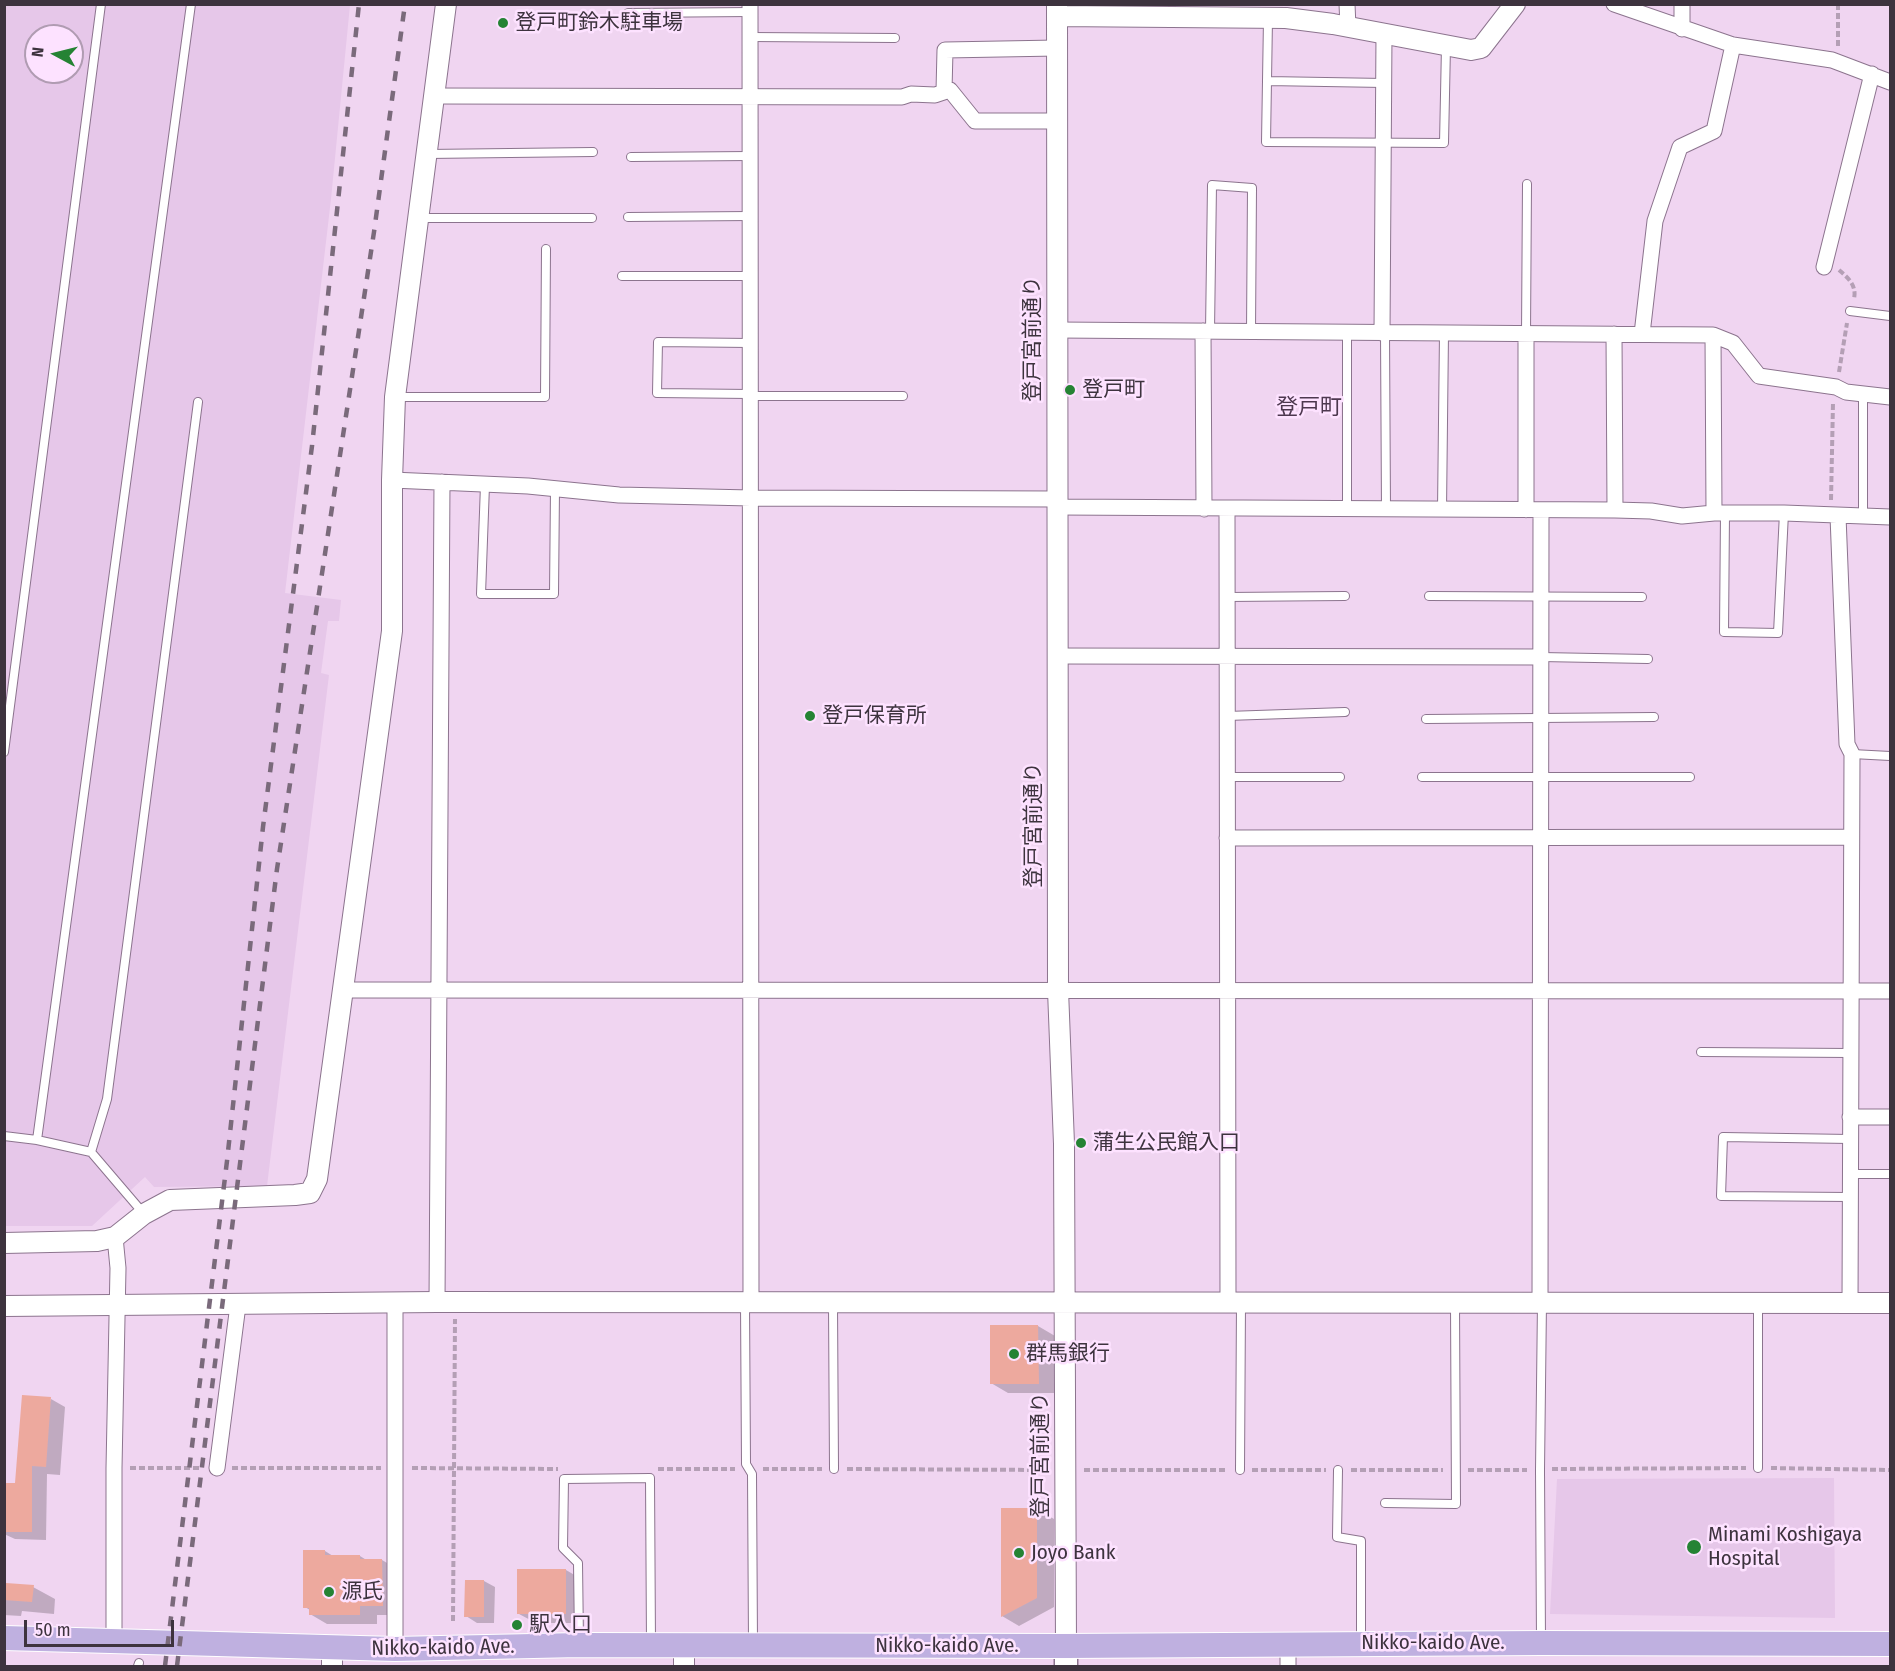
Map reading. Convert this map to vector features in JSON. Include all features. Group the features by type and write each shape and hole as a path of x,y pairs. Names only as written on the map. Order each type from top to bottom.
{"main road":[{"name":"Nikko-kaido Ave.","path":"4,1638 114,1642 332,1658 395,1649 579,1645 651,1645 684,1656 753,1645 1066,1656 1288,1655 1361,1644 1541,1642 1890,1644"}],"street":[{"path":"4,1243 97,1241 115,1237 144,1214 170,1200 310,1193 317,1179 392,631 392,480 395,397 446,4"},
{"path":"1347,4 1348,27"},
{"path":"1057,10 1265,13 1471,50 1481,48 1515,4"},
{"path":"1614,4 1733,45 1838,62 1890,82"},
{"path":"1682,4 1682,29"},
{"path":"748,1302 751,990 750,8"},
{"name":"登戸宮前通り","path":"1057,10 1058,990 1062,1067 1066,1656"},
{"path":"1384,34 1384,333"},
{"path":"1642,334 1655,221 1680,147 1714,131 1733,45"},
{"path":"944,91 945,50 1057,48"},
{"path":"1824,267 1872,74"},
{"path":"434,96 902,97 950,90 975,120 1056,121"},
{"path":"1057,330 1713,335 1733,343 1759,376 1836,387 1846,392 1890,397"},
{"path":"1204,509 1206,331"},
{"path":"1526,334 1534,510 1541,597 1541,1302"},
{"path":"1614,334 1615,510"},
{"path":"1713,335 1719,513"},
{"path":"392,480 619,495 1057,503 1204,509 1615,510 1651,511 1682,516 1719,513 1784,513 1890,517"},
{"path":"437,1302 441,482"},
{"path":"1227,509 1227,991 1234,1302"},
{"path":"1838,516 1847,744 1852,754 1850,1303"},
{"path":"1058,656 1541,657"},
{"path":"1227,838 1851,837"},
{"path":"344,990 1890,991"},
{"path":"1850,1117 1890,1117"},
{"path":"114,1642 118,1268 115,1237"},
{"path":"395,1302 395,1649"},
{"path":"4,1306 117,1307 395,1302 1890,1303"},
{"path":"216,1468 238,1305"}],"lane":[{"path":"4,752 101,4"},
{"path":"37,1140 191,4"},
{"path":"628,13 750,8"},
{"path":"1265,13 1268,81 1266,142 1444,143 1446,46"},
{"path":"750,37 895,38"},
{"path":"1268,81 1384,83"},
{"path":"427,154 593,152"},
{"path":"630,157 750,156"},
{"path":"1526,334 1527,184"},
{"path":"1206,331 1212,185 1252,188 1251,332"},
{"path":"628,217 750,216"},
{"path":"419,218 592,218"},
{"path":"395,397 545,397 546,249"},
{"path":"622,276 750,276"},
{"path":"1850,311 1890,316"},
{"path":"1347,332 1347,509"},
{"path":"1384,333 1386,510"},
{"path":"1442,510 1444,333"},
{"path":"750,343 658,342 657,393 903,396"},
{"path":"1863,394 1863,517"},
{"path":"91,1152 107,1099 198,402"},
{"path":"485,485 481,594 555,594 555,489"},
{"path":"1719,513 1724,632 1778,633 1784,513"},
{"path":"1227,597 1345,596"},
{"path":"1429,596 1642,597"},
{"path":"1541,657 1648,659"},
{"path":"1227,716 1345,712"},
{"path":"1426,719 1654,717"},
{"path":"1852,754 1890,756"},
{"path":"1227,777 1340,777"},
{"path":"1422,777 1690,777"},
{"path":"1701,1052 1851,1053"},
{"path":"4,1136 37,1140 91,1152 144,1214"},
{"path":"1850,1139 1723,1137 1721,1196 1850,1197"},
{"path":"1850,1174 1890,1174"},
{"path":"748,1302 746,1464 752,1474 753,1645"},
{"path":"833,1302 834,1469"},
{"path":"1234,1302 1240,1470"},
{"path":"1541,1302 1541,1642"},
{"path":"1384,1503 1456,1504 1455,1303"},
{"path":"1758,1304 1758,1468"},
{"path":"1338,1470 1337,1538 1361,1541 1361,1644"},
{"path":"579,1645 578,1563 563,1548 564,1479 650,1478 651,1645"}],"path":[{"path":"1838,4 1838,62"},
{"path":"453,1621 455,1312"},
{"path":"1065,1470 1758,1468 1890,1470"}],"shaded area":[{"path":"4,5 350,5 331,199 285,593 341,600 339,621 328,621 321,673 329,675 267,1186 154,1187 145,1177 92,1226 5,1226"},
{"name":"Minami Koshigaya Hospital","path":"1834,1478 1835,1618 1550,1614 1557,1479"}],"building":[{"name":"群馬銀行","path":"990,1325 1038,1325 1039,1384 990,1384"},
{"path":"22,1395 51,1397 46,1467 32,1466 32,1532 4,1532 4,1483 15,1483"},
{"name":"Joyo Bank","path":"1001,1508 1037,1508 1037,1598 1001,1617"},
{"path":"303,1550 325,1550 325,1555 360,1555 360,1559 382,1559 383,1606 360,1606 360,1615 309,1615 309,1608 303,1608"},
{"path":"517,1569 566,1569 566,1614 517,1614"},
{"path":"465,1580 484,1580 484,1617 464,1617"},
{"path":"6,1583 34,1585 32,1602 4,1600"}],"railway":[{"path":"165,1666 227,1161 263,827 312,446 359,4"},
{"path":"177,1666 277,869 374,232 405,4"}],"place":[{"name":"登戸町鈴木駐車場","path":"503,23"},
{"name":"登戸町","path":"1070,390"},
{"name":"登戸保育所","path":"810,716"},
{"name":"蒲生公民館入口","path":"1081,1143"},
{"name":"群馬銀行","path":"1014,1354"},
{"name":"Minami Koshigaya Hospital","path":"1694,1547"},
{"name":"Joyo Bank","path":"1019,1553"},
{"name":"源氏","path":"329,1592"},
{"name":"駅入口","path":"517,1625"}],"district":[{"name":"登戸町","path":"1309,408"}]}
